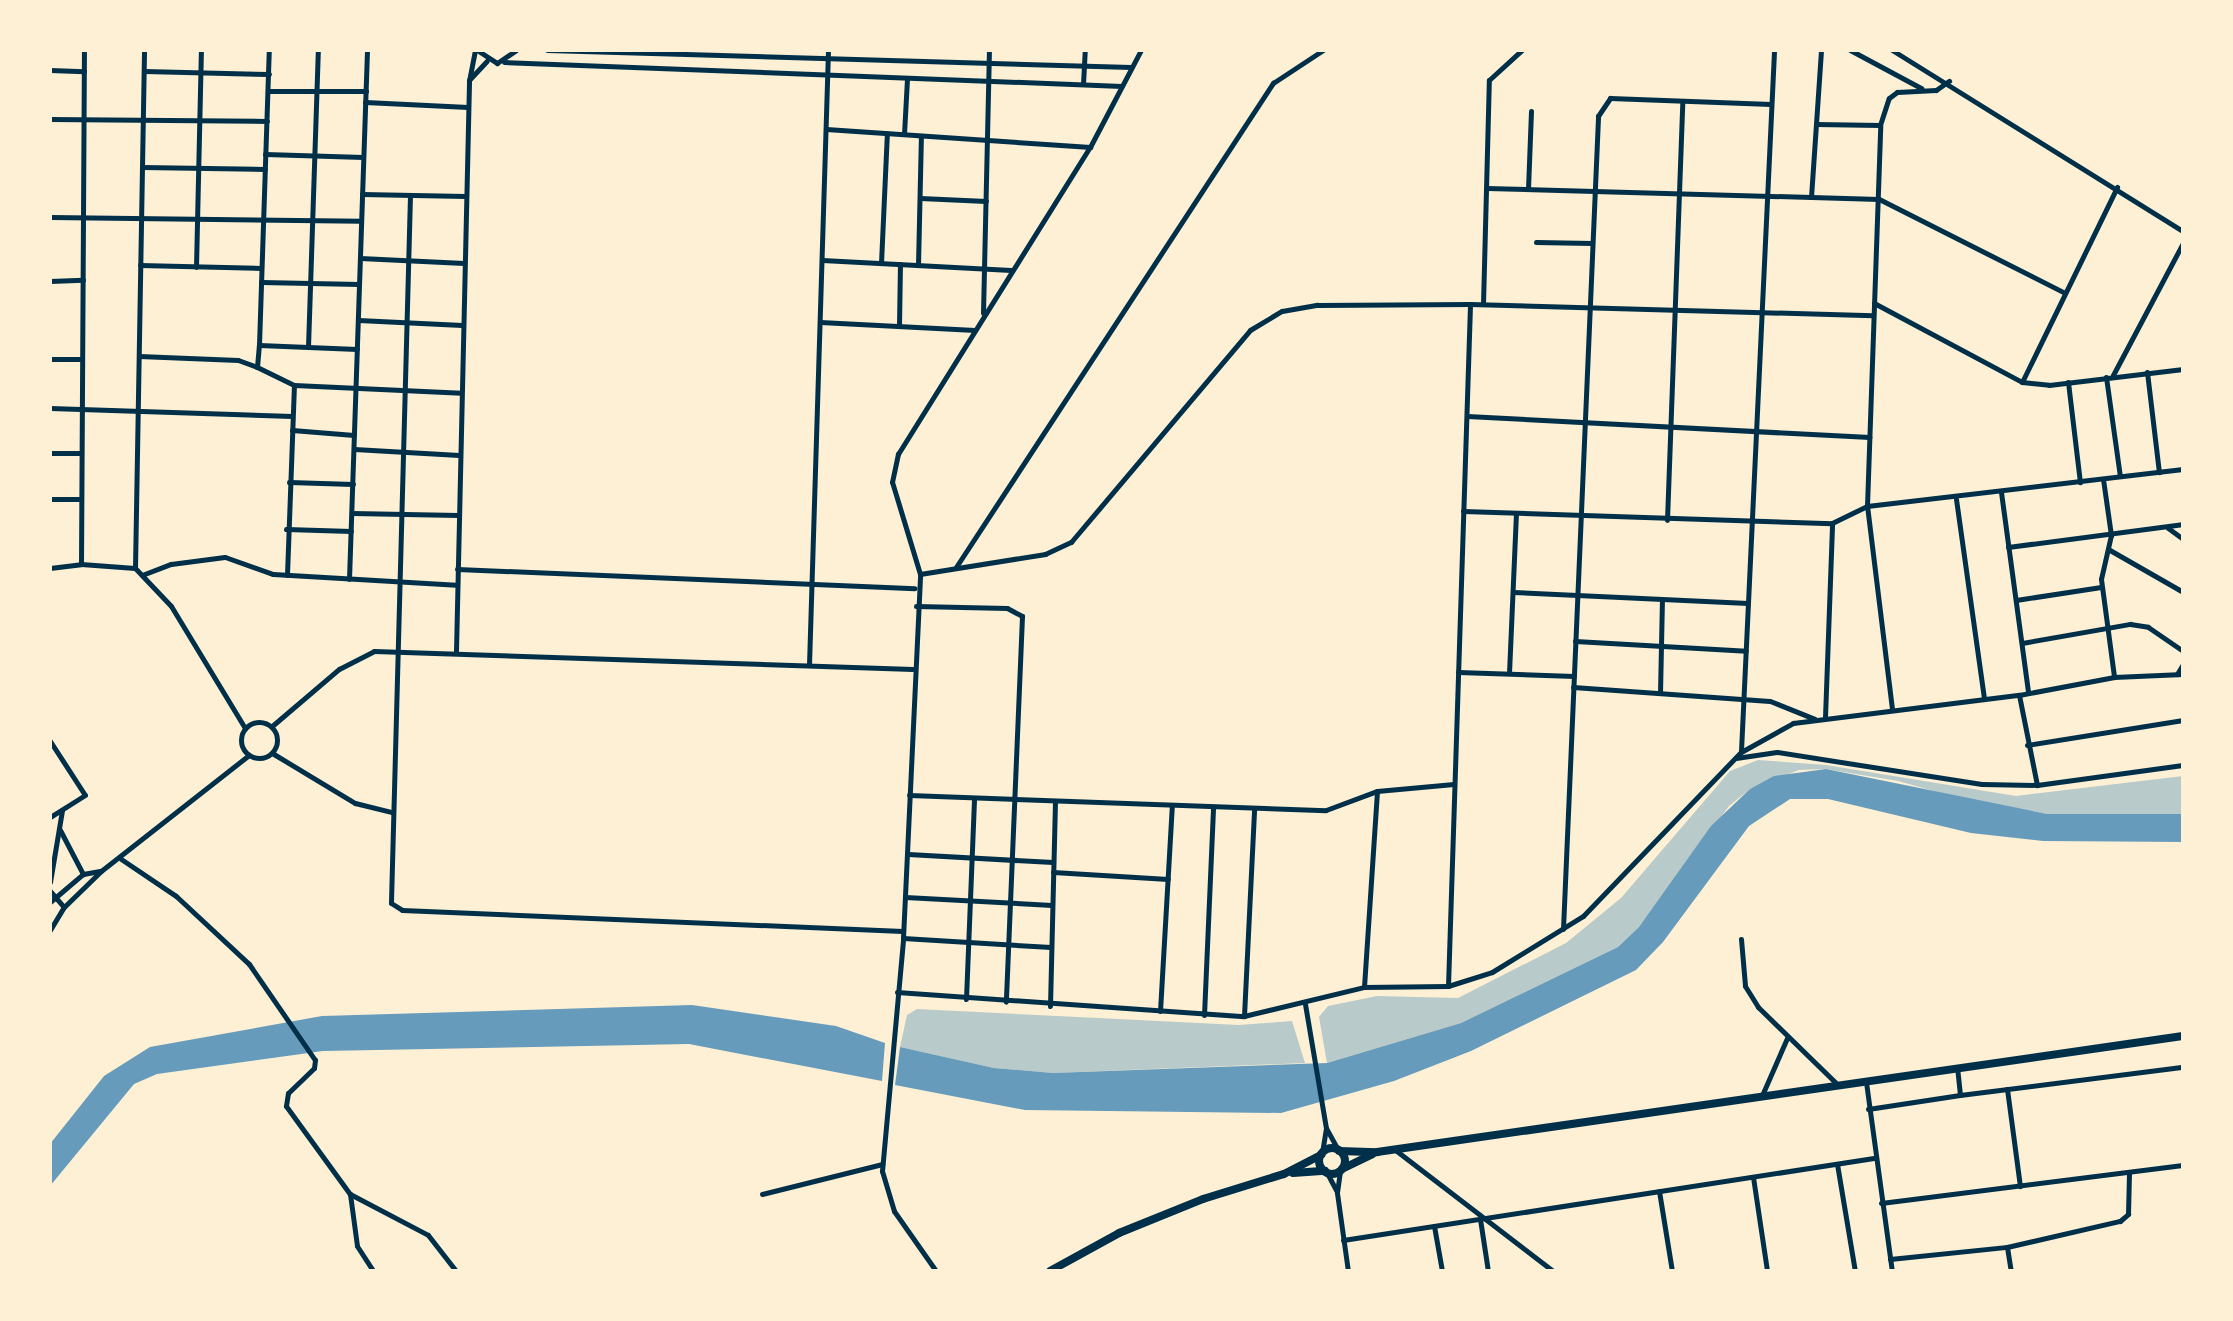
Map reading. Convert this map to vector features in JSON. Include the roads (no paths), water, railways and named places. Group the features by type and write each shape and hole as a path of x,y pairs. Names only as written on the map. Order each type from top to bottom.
{"main road":[{"path":"1050,1271 1170,1211 1284,1174 1321,1154 1339,1150 1377,1152 1865,1078 2183,1036"},
{"path":"1339,1150 1344,1157 1341,1170"},
{"path":"1284,1174 1341,1170 1377,1152"},
{"path":"1321,1154 1326,1172"}],"street":[{"path":"81,564 84,50"},
{"path":"135,568 144,50"},
{"path":"196,267 201,50"},
{"path":"257,367 269,50"},
{"path":"308,347 318,50"},
{"path":"349,579 367,50"},
{"path":"476,50 487,61 504,62 1122,86"},
{"path":"456,651 468,107 469,81 476,50"},
{"path":"504,62 516,50"},
{"path":"547,50 1131,67"},
{"path":"809,665 828,50"},
{"path":"983,316 989,50"},
{"path":"1083,84 1085,50"},
{"path":"936,1271 889,1201 882,1164 903,935 915,588 920,574 893,493 894,469 898,454 1090,147 1141,50"},
{"path":"955,568 1273,83 1323,50"},
{"path":"1483,304 1489,80 1522,50"},
{"path":"1741,752 1774,50"},
{"path":"1811,197 1821,50"},
{"path":"1850,50 1922,89"},
{"path":"1892,50 1949,81 2183,231"},
{"path":"469,81 487,61"},
{"path":"50,70 84,71"},
{"path":"144,71 269,74"},
{"path":"904,134 907,78"},
{"path":"1892,709 1867,506 1880,125 1889,98 1922,89 1936,90 1949,81"},
{"path":"268,91 366,91"},
{"path":"1563,930 1598,116 1605,99 1771,104"},
{"path":"365,102 468,107"},
{"path":"1667,520 1682,102"},
{"path":"1528,189 1531,111"},
{"path":"50,119 267,121"},
{"path":"1816,124 1880,125"},
{"path":"826,129 1090,147"},
{"path":"881,263 887,133"},
{"path":"918,265 921,136"},
{"path":"265,154 363,157"},
{"path":"142,167 265,169"},
{"path":"2022,382 2063,292 2117,187"},
{"path":"1487,188 1879,199 2063,292"},
{"path":"362,194 466,196"},
{"path":"410,195 389,897 399,909 903,935 1051,947"},
{"path":"920,198 986,201"},
{"path":"50,217 361,221"},
{"path":"1536,242 1592,243"},
{"path":"2120,476 2109,376 2183,243"},
{"path":"360,258 464,263"},
{"path":"822,260 1011,270"},
{"path":"899,326 900,264"},
{"path":"140,265 261,268"},
{"path":"50,281 83,280"},
{"path":"261,282 359,284"},
{"path":"1874,303 2022,382 2068,382 2183,369"},
{"path":"1448,986 1470,304"},
{"path":"920,574 1045,554 1071,542 1260,320 1317,305 1483,304 1873,315"},
{"path":"358,320 462,325"},
{"path":"820,322 975,330"},
{"path":"259,345 357,349"},
{"path":"139,356 238,360 294,385 461,393"},
{"path":"50,359 82,359"},
{"path":"2147,372 2159,472"},
{"path":"2068,382 2080,482"},
{"path":"287,575 286,529 294,385"},
{"path":"50,408 292,416"},
{"path":"1467,416 1869,437"},
{"path":"292,430 354,435"},
{"path":"354,449 459,455"},
{"path":"50,453 81,453"},
{"path":"1463,511 1832,523 1867,506 1956,499 2183,469"},
{"path":"2103,479 2111,535 2101,587 2114,677"},
{"path":"289,482 353,484"},
{"path":"2001,492 2028,692"},
{"path":"50,499 81,499"},
{"path":"1956,499 1984,697"},
{"path":"352,513 458,515"},
{"path":"1509,673 1516,514"},
{"path":"1825,717 1832,523"},
{"path":"2008,547 2183,524"},
{"path":"2168,528 2183,539"},
{"path":"286,529 351,531"},
{"path":"2108,549 2183,592"},
{"path":"142,575 171,564 225,557 287,575 456,585"},
{"path":"50,568 81,564 135,568 190,635 245,728"},
{"path":"456,569 915,588"},
{"path":"2016,600 2101,587"},
{"path":"1513,592 1748,603"},
{"path":"1660,693 1662,599"},
{"path":"916,606 1007,608 1021,613 1006,1002"},
{"path":"2021,643 2121,624 2148,627 2183,651"},
{"path":"1575,641 1746,651"},
{"path":"272,726 349,662 374,651 456,651 913,669"},
{"path":"897,992 1050,1006 1244,1016 1305,1004 1364,987 1448,986 1492,972 1563,930 1610,893 1741,752 1768,733 1825,717 2019,695 2114,677 2180,674 2183,664"},
{"path":"1458,672 1574,676"},
{"path":"1573,687 1743,698 1793,708 1815,719"},
{"path":"2019,695 2037,785"},
{"path":"2027,745 2183,720"},
{"path":"261,721 272,726 278,738 272,753 262,758 249,755 241,739 245,728 261,721"},
{"path":"50,741 85,793 50,817"},
{"path":"1736,758 1777,752 1982,784 2037,785 2183,765"},
{"path":"272,753 308,779 362,807 392,812"},
{"path":"50,930 64,907 101,871 121,859 249,755"},
{"path":"909,795 1055,803 1332,810 1377,791 1454,784"},
{"path":"1364,987 1377,791"},
{"path":"966,999 974,798"},
{"path":"1050,1006 1055,803"},
{"path":"1160,1011 1172,805"},
{"path":"1204,1015 1213,807"},
{"path":"1244,1016 1254,809"},
{"path":"50,882 62,810"},
{"path":"59,829 83,874"},
{"path":"908,854 1053,862"},
{"path":"121,859 176,896 273,993 316,1063 288,1093 287,1109 350,1194 428,1235 456,1271"},
{"path":"64,907 51,897 83,874 101,871"},
{"path":"1053,872 1168,879"},
{"path":"905,897 1052,905"},
{"path":"1741,939 1745,986 1787,1038 1837,1084"},
{"path":"1305,1004 1326,1128 1321,1154"},
{"path":"1763,1093 1787,1038"},
{"path":"1957,1066 1960,1095"},
{"path":"1868,1109 2183,1067"},
{"path":"1865,1078 1892,1271"},
{"path":"2007,1089 2020,1186"},
{"path":"1326,1128 1339,1150"},
{"path":"1393,1149 1553,1271"},
{"path":"1343,1240 1874,1158"},
{"path":"762,1194 882,1164"},
{"path":"1837,1164 1855,1271"},
{"path":"1881,1203 2183,1165"},
{"path":"1341,1170 1337,1193 1348,1271"},
{"path":"1326,1172 1337,1193"},
{"path":"1890,1259 2007,1247 2120,1221 2128,1214 2129,1173"},
{"path":"1753,1176 1767,1271"},
{"path":"1659,1191 1672,1271"},
{"path":"350,1194 357,1246 373,1271"},
{"path":"1483,1218 1488,1271"},
{"path":"1434,1226 1442,1271"},
{"path":"2007,1247 2011,1271"}],"water":[{"path":"1826,769 2047,814 2183,814 2183,842 2043,841 1971,833 1828,799 1790,799 1749,826 1663,942 1636,970 1471,1051 1394,1081 1281,1113 1025,1110 895,1085 900,1047 994,1068 1053,1073 1327,1063 1461,1023 1618,947 1639,927 1711,826 1750,789 1774,776"},
{"path":"692,1005 836,1026 885,1043 882,1081 689,1044 323,1051 157,1074 134,1084 50,1186 50,1144 104,1076 150,1047 322,1016"}]}
